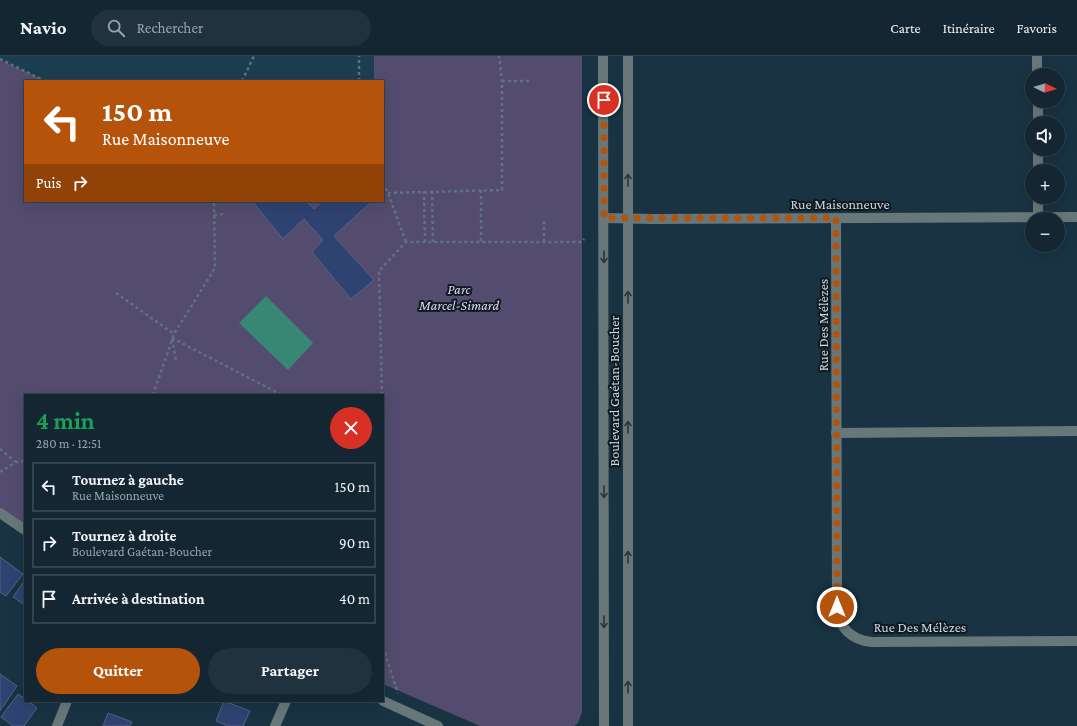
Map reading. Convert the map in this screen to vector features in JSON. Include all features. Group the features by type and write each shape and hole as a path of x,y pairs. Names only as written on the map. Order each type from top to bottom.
{"street":[{"name":"Boulevard Gaétan-Boucher","path":"603,56 604,726"},
{"name":"Boulevard Gaétan-Boucher","path":"628,56 628,726"},
{"path":"1037,56 1037,68"},
{"name":"Rue Maisonneuve","path":"1065,217 1077,217"},
{"name":"Rue Maisonneuve","path":"604,218 1025,218"},
{"name":"Rue Des Mélèzes","path":"836,218 837,607 842,624 850,634 860,640 872,642 1077,641"},
{"path":"836,433 1077,431"},
{"path":"0,513 24,529"},
{"path":"384,701 438,726"},
{"path":"57,726 67,702"},
{"path":"275,726 286,702"}],"path":[{"path":"242,80 254,56"},
{"path":"358,80 359,56"},
{"path":"388,193 502,190 502,81 499,56"},
{"path":"0,59 43,80"},
{"path":"502,81 529,82"},
{"path":"384,185 406,242"},
{"path":"480,190 481,242"},
{"path":"424,191 424,242"},
{"path":"432,191 433,242"},
{"path":"152,394 174,334 215,268 214,202"},
{"path":"214,215 224,214"},
{"path":"544,218 544,242"},
{"path":"382,394 379,272 406,242 582,242 584,239"},
{"path":"116,293 174,334"},
{"path":"172,338 176,361"},
{"path":"172,338 280,394"},
{"path":"0,449 16,462"},
{"path":"0,472 16,462 24,461"},
{"path":"384,650 404,710"}],"shaded area":[{"path":"0,56 374,56 374,80 45,80 0,60"},
{"path":"266,296 313,343 288,370 239,323"}],"green space":[{"name":"Parc Marcel-Simard","path":"374,56 582,56 582,712 578,723 574,726 480,726 384,684 384,394 24,394 24,529 0,513 0,60 45,80 24,80 24,202 384,202 384,80 374,80"}],"building":[{"path":"253,202 307,202 314,209 322,202 371,202 334,236 374,280 351,299 312,252 323,240 304,219 283,239"},
{"path":"0,557 23,574 6,596 0,592"},
{"path":"24,581 24,604 13,597"},
{"path":"0,674 17,686 0,711"},
{"path":"18,694 24,698 24,702 29,702 37,708 24,726 13,726 1,717"},
{"path":"224,702 250,711 243,726 228,726 216,721"},
{"path":"108,713 132,722 130,726 103,726"}],"route":[{"path":"604,100 604,218 836,218 837,607"}]}
